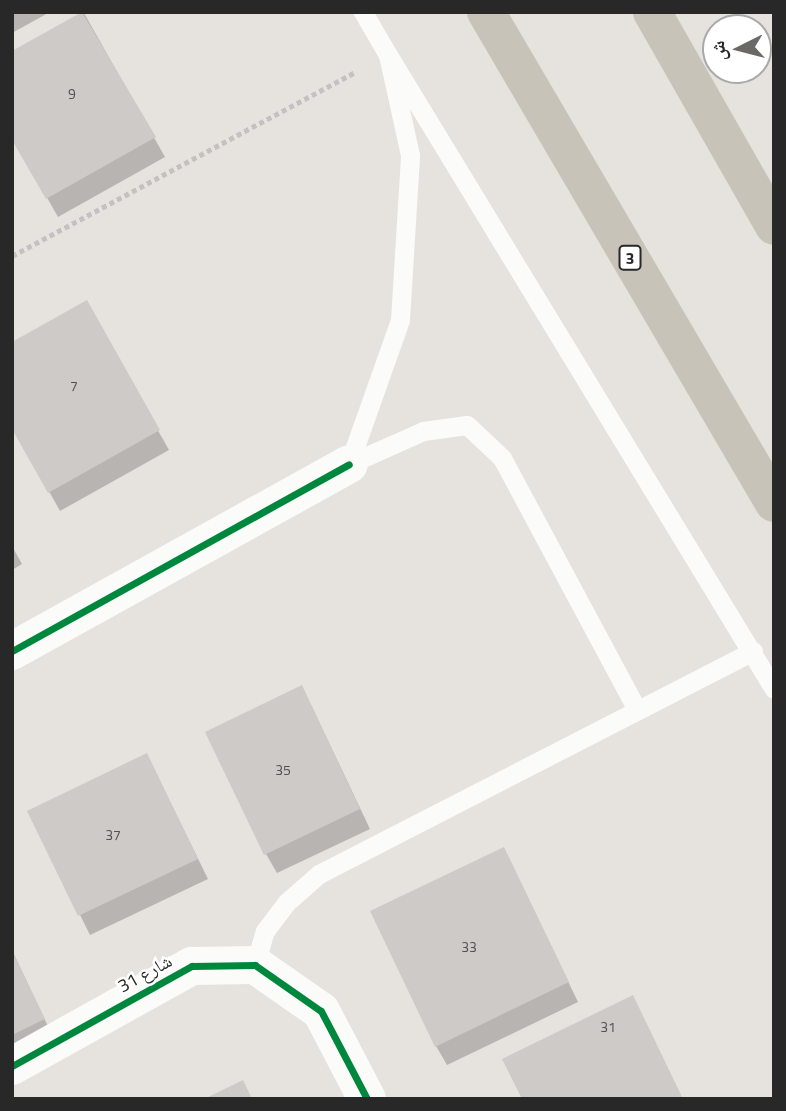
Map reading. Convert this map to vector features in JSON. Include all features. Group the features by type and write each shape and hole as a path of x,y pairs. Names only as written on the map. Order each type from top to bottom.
{"main road":[{"name":"3","path":"486,12 774,503"},
{"path":"652,12 774,226"}],"street":[{"path":"12,651 349,464"},
{"path":"255,965 321,1011 367,1099"},
{"name":"شارع 31","path":"12,1066 192,966 255,965"}],"lane":[{"path":"363,12 774,689"},
{"path":"349,464 400,320 410,155 388,55"},
{"path":"349,464 423,431 467,425 502,458 636,708"},
{"path":"255,965 265,932 287,902 319,874 636,708 753,651"}],"path":[{"path":"12,256 388,55"}],"building":[{"path":"82,12 156,137 46,199 12,140 12,51"},
{"path":"87,300 160,430 48,493 12,429 12,342"},
{"path":"302,685 360,809 264,855 205,732"},
{"path":"147,753 198,859 78,916 27,811"},
{"path":"504,847 569,982 435,1047 370,911"},
{"path":"12,951 45,1019 12,1035"},
{"path":"633,995 683,1099 522,1099 502,1059"},
{"path":"243,1080 252,1099 204,1099"}],"cycle path":[{"path":"12,651 349,464"},
{"path":"12,1066 192,966 255,965 321,1011 367,1099"}]}
